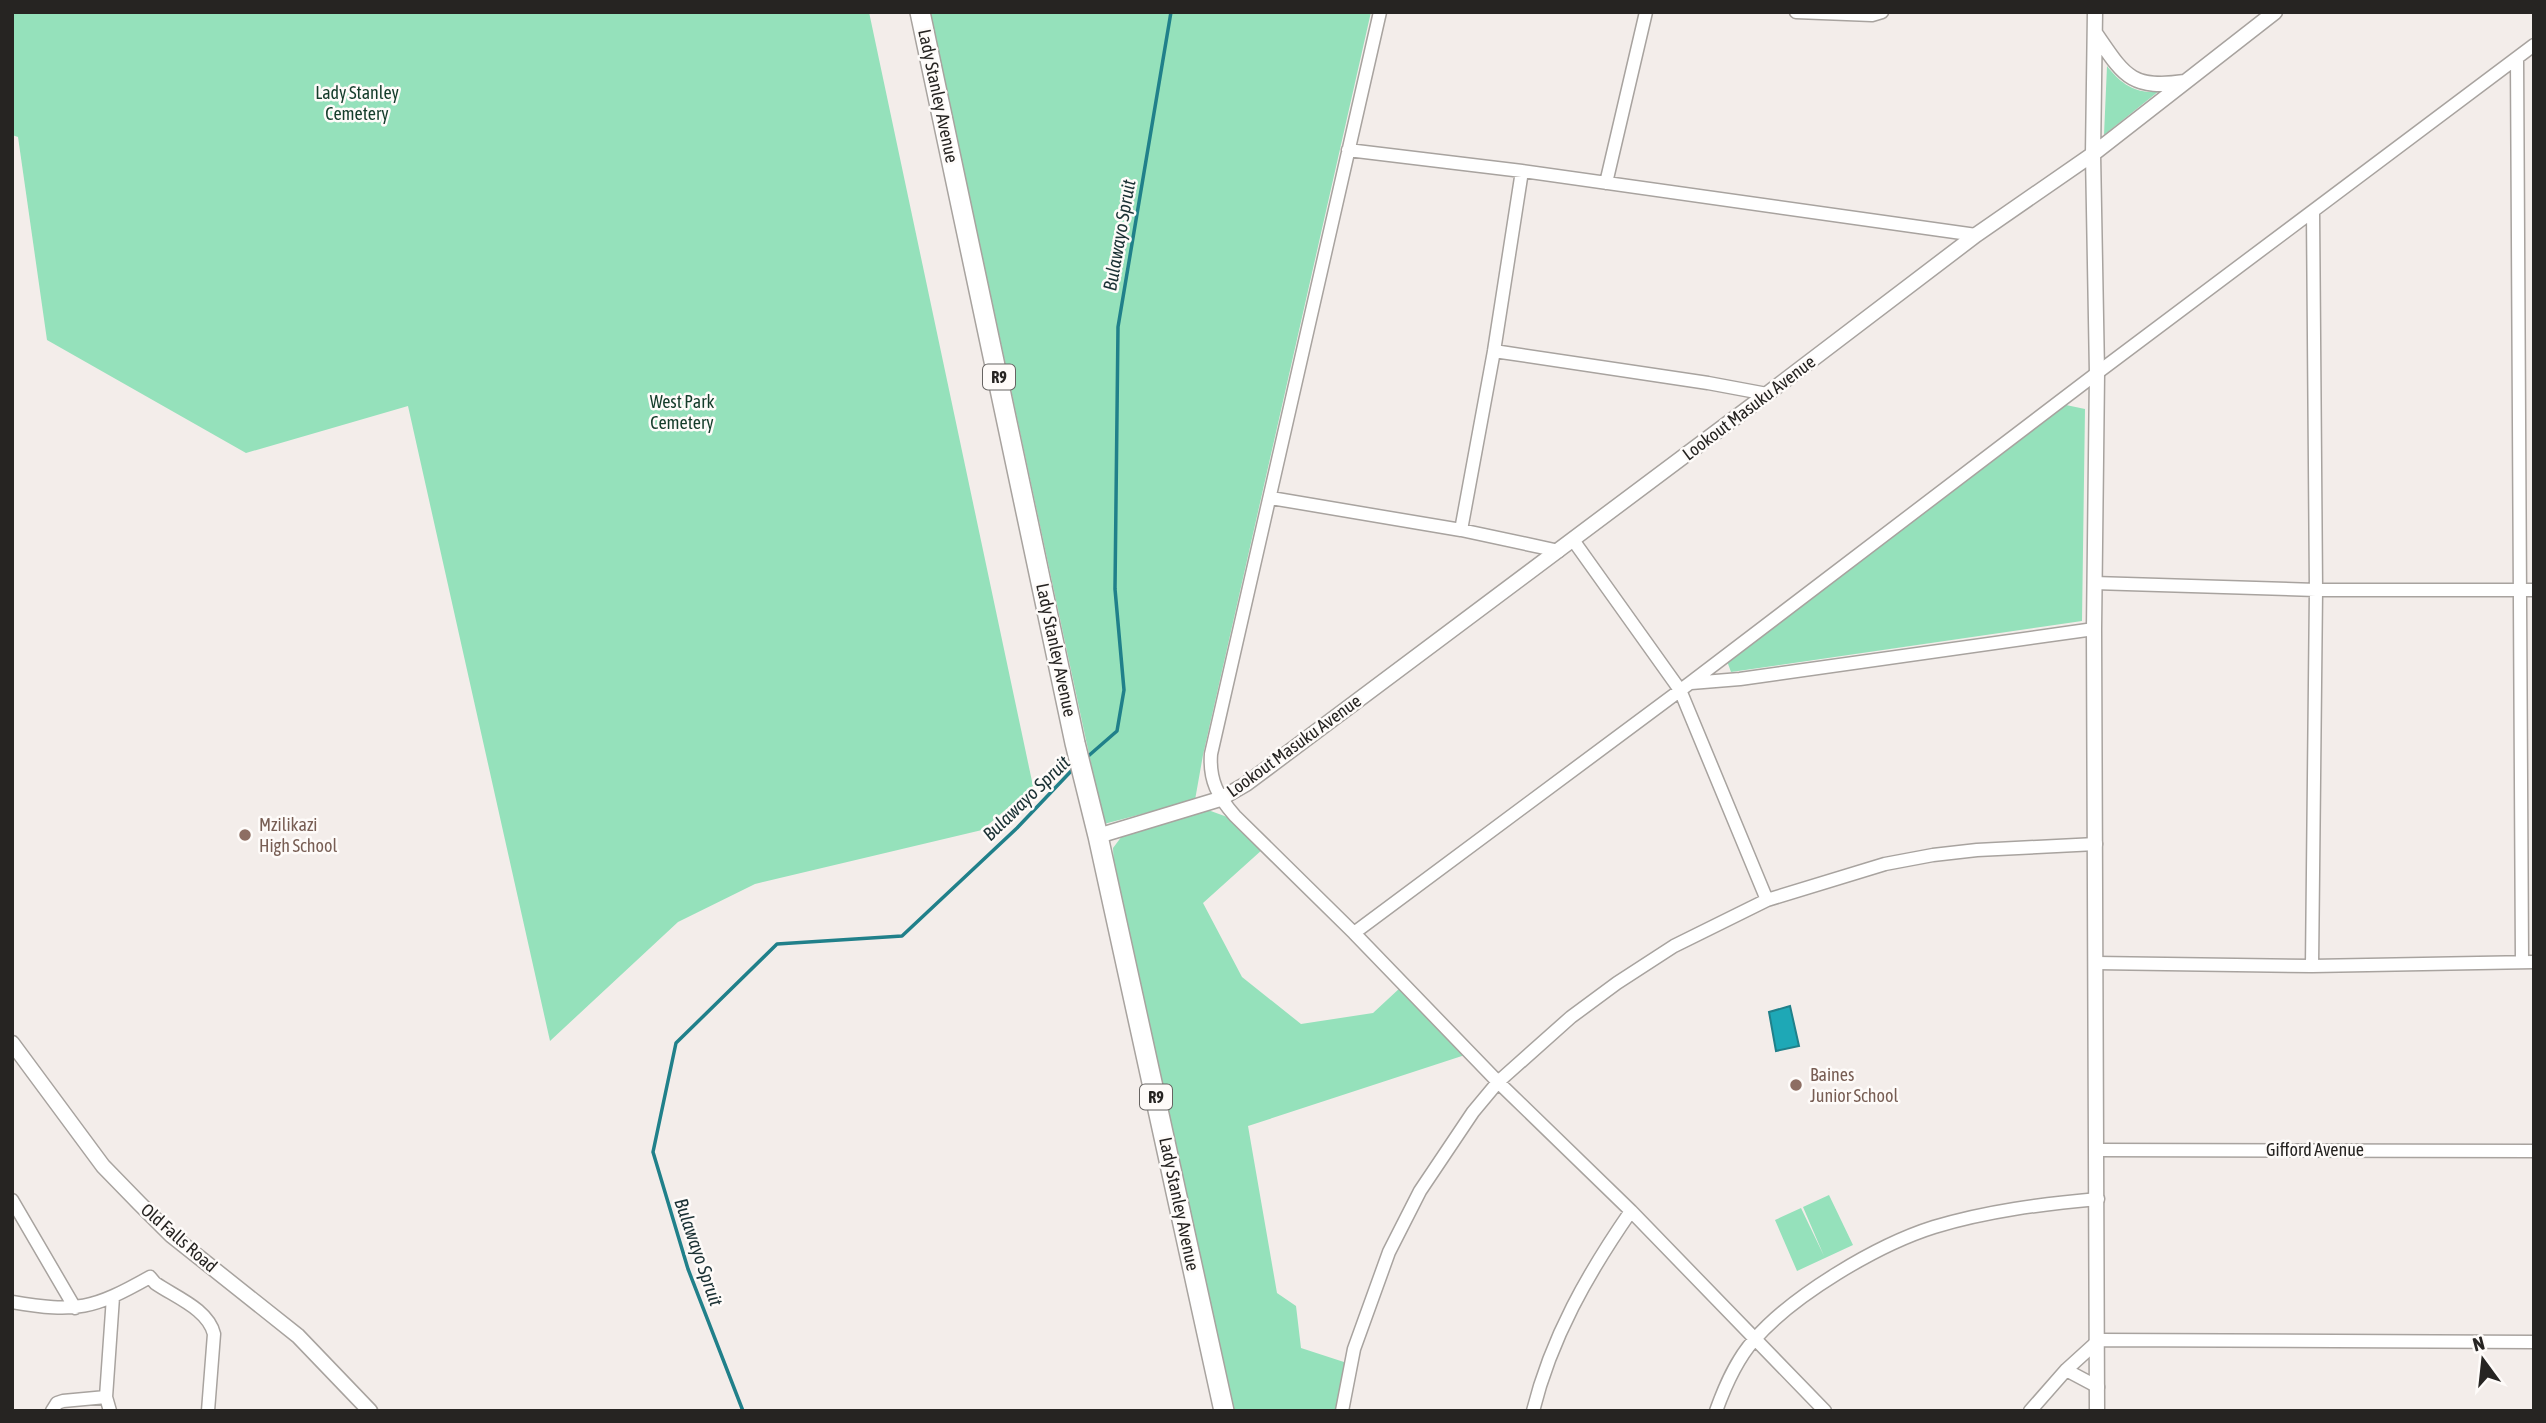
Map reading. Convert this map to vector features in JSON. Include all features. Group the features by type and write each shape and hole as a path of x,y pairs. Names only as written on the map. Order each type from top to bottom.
{"highway":[{"name":"Lady Stanley Avenue","path":"920,12 1075,743 1098,836 1224,1411"}],"street":[{"path":"1380,12 1211,754 1213,783 1220,799 1235,816 1354,933 1498,1082 1631,1211 1825,1411"},
{"path":"1606,183 1646,12"},
{"path":"1796,12 1872,15 1882,12"},
{"path":"2095,12 2093,154 2097,373 2094,583 2099,1340 2097,1411"},
{"name":"Lookout Masuku Avenue","path":"1098,836 1220,799 1246,784 1976,235 2093,154 2275,12"},
{"path":"2095,33 2110,57 2128,76 2137,81 2153,85 2186,82"},
{"path":"1354,933 2534,45"},
{"path":"2096,963 2312,966 2528,962 2519,590 2517,58"},
{"path":"1348,150 1522,171 1976,235"},
{"path":"1461,530 1494,351 1522,171"},
{"path":"2312,966 2316,590 2313,211"},
{"path":"1494,351 1768,394"},
{"path":"1270,498 1461,530 1559,551"},
{"path":"1573,540 1685,686 1767,900"},
{"path":"2094,583 2316,590 2534,590"},
{"path":"1685,686 2094,629"},
{"path":"1342,1411 1354,1349 1388,1252 1420,1191 1473,1112 1498,1082 1572,1017 1617,983 1674,946 1767,900 1885,864 1977,850 2096,844"},
{"name":"Old Falls Road","path":"12,1043 103,1166 171,1235 298,1336 370,1411"},
{"name":"Gifford Avenue","path":"2097,1150 2534,1151"},
{"path":"1716,1411 1739,1360 1754,1340 1804,1296 1845,1270 1932,1228 2039,1204 2098,1199"},
{"path":"12,1200 75,1308"},
{"path":"1533,1411 1539,1388 1574,1301 1631,1211"},
{"path":"12,1302 75,1308 113,1297 150,1277 206,1317 214,1335 208,1411"},
{"path":"110,1411 106,1397 113,1297"},
{"path":"2030,1411 2066,1370 2099,1340 2534,1342"},
{"path":"2066,1370 2098,1387"},
{"path":"52,1411 57,1403 63,1401 106,1397"}],"green space":[{"name":"West Park Cemetery","path":"12,12 869,12 1033,786 982,830 755,884 678,922 550,1041 408,406 246,453 47,340 18,137 12,135"},
{"path":"930,12 1371,12 1195,800 1104,824"},
{"path":"2107,66 2117,78 2129,86 2143,91 2159,91 2104,135"},
{"path":"2066,405 2085,409 2082,621 1731,672 1727,661"},
{"path":"1208,810 1230,818 1263,849 1203,903 1242,977 1301,1024 1373,1013 1401,987 1465,1055 1248,1126 1277,1293 1296,1306 1301,1348 1347,1363 1336,1411 1232,1411 1114,869 1113,848 1122,836"},
{"path":"1829,1195 1853,1245 1797,1271 1775,1220 1801,1208 1824,1256 1803,1207"}],"water":[{"path":"1790,1006 1799,1046 1776,1051 1769,1012"}],"waterway":[{"name":"Bulawayo Spruit","path":"1086,758 1117,731 1124,690 1115,589 1118,327 1171,12"},
{"name":"Bulawayo Spruit","path":"743,1411 688,1269 653,1152 676,1043 777,944 902,936 1017,828 1075,767"}],"place":[{"name":"Mzilikazi High School","path":"245,835"},
{"name":"Baines Junior School","path":"1796,1085"}],"park label":[{"name":"Lady Stanley Cemetery","path":"357,103"}]}
